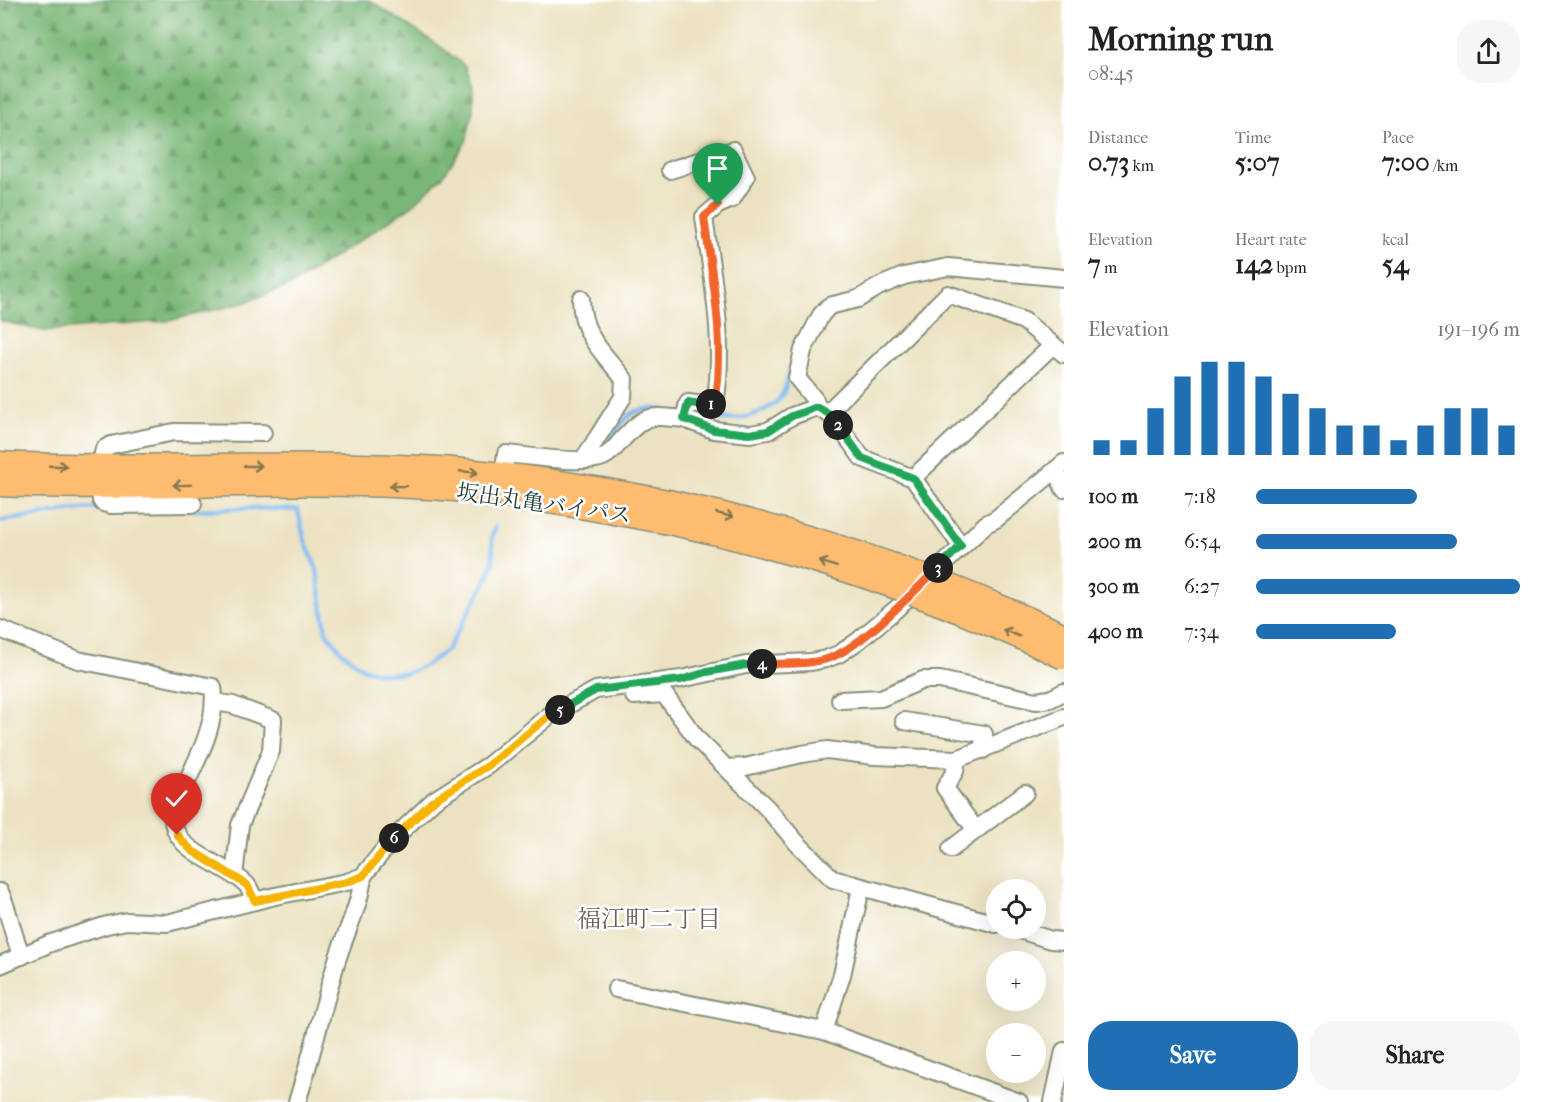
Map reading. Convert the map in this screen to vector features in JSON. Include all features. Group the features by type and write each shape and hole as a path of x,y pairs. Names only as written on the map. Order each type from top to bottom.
{"highway":[{"name":"坂出丸亀バイパス","path":"0,464 100,476 228,484 414,486 572,505 723,514 802,535 946,584 1064,636"},
{"name":"坂出丸亀バイパス","path":"0,484 100,476 343,466 423,468 503,475 577,486 666,512 717,532 794,553 877,580 1020,636 1064,657"}],"street":[{"path":"670,170 733,150 746,177 732,199 718,205 704,217 718,340 719,380 715,403 704,405 688,403 685,414"},
{"path":"961,546 913,478 862,458 831,415 822,410 797,378 803,350 821,315 829,306 858,299 904,276 948,267 1053,279 1064,278"},
{"path":"503,475 506,454 584,460 603,457 640,421 657,416 685,414 714,430 750,434 768,431 792,416 822,410 948,294 1024,321 1058,350 913,478"},
{"path":"581,299 582,317 587,332 624,379 623,397 584,460"},
{"path":"193,504 111,505 103,503 100,476 104,449 111,445 174,432 263,433"},
{"path":"0,965 51,943 107,925 127,921 167,923 255,901 347,882 363,876 391,841 434,800 489,765 550,715 596,690 681,680 746,665 826,659 839,654 895,610 961,546 1060,466 1064,489"},
{"path":"0,628 78,660 213,687 215,702 204,746 178,797 171,820 177,835 191,850 247,885 255,901"},
{"path":"840,700 880,698 923,680 940,680 1036,701 1050,699 1064,692"},
{"path":"596,690 606,697 664,694 697,739 767,808 832,879 986,921"},
{"path":"215,702 233,705 273,720 271,752 240,825 234,876"},
{"path":"727,768 745,767 802,753 827,750 874,756 957,759 1064,717"},
{"path":"904,721 984,734 983,750"},
{"path":"957,759 955,771 945,788 976,830"},
{"path":"951,849 1025,793"},
{"path":"297,1102 337,959 361,892 363,876"},
{"path":"824,1031 842,975 861,888"},
{"path":"0,892 8,908 17,946 22,956"},
{"path":"1046,938 1064,941"},
{"path":"616,989 824,1031 1019,1102"},
{"path":"1053,1102 1064,1055"}],"green space":[{"path":"0,0 369,0 437,44 465,66 473,87 473,110 466,142 443,176 413,205 292,285 240,304 168,321 43,331 0,321"}],"waterway":[{"path":"694,415 732,419 759,413 781,397 792,363"},
{"path":"606,445 623,421 636,411 654,408 665,410"},
{"path":"0,521 101,508"},
{"path":"194,510 255,508 298,510 304,538 317,570 326,632 343,653 364,669 384,674 407,673 426,665 447,650 484,585 493,564 492,536 496,526"}],"district":[{"name":"福江町二丁目","path":"649,919"}],"route":[{"path":"177,835 191,850 247,885 255,901 347,882 363,876 391,841 434,800 489,765 550,715 590,693 596,690 681,680 707,672 746,665 811,662 839,654 895,610 961,546 913,478 862,458 831,415 817,407 792,416 768,431 750,434 714,430 684,419 688,403 704,405 715,403 719,380 718,340 704,217 718,205"}]}
